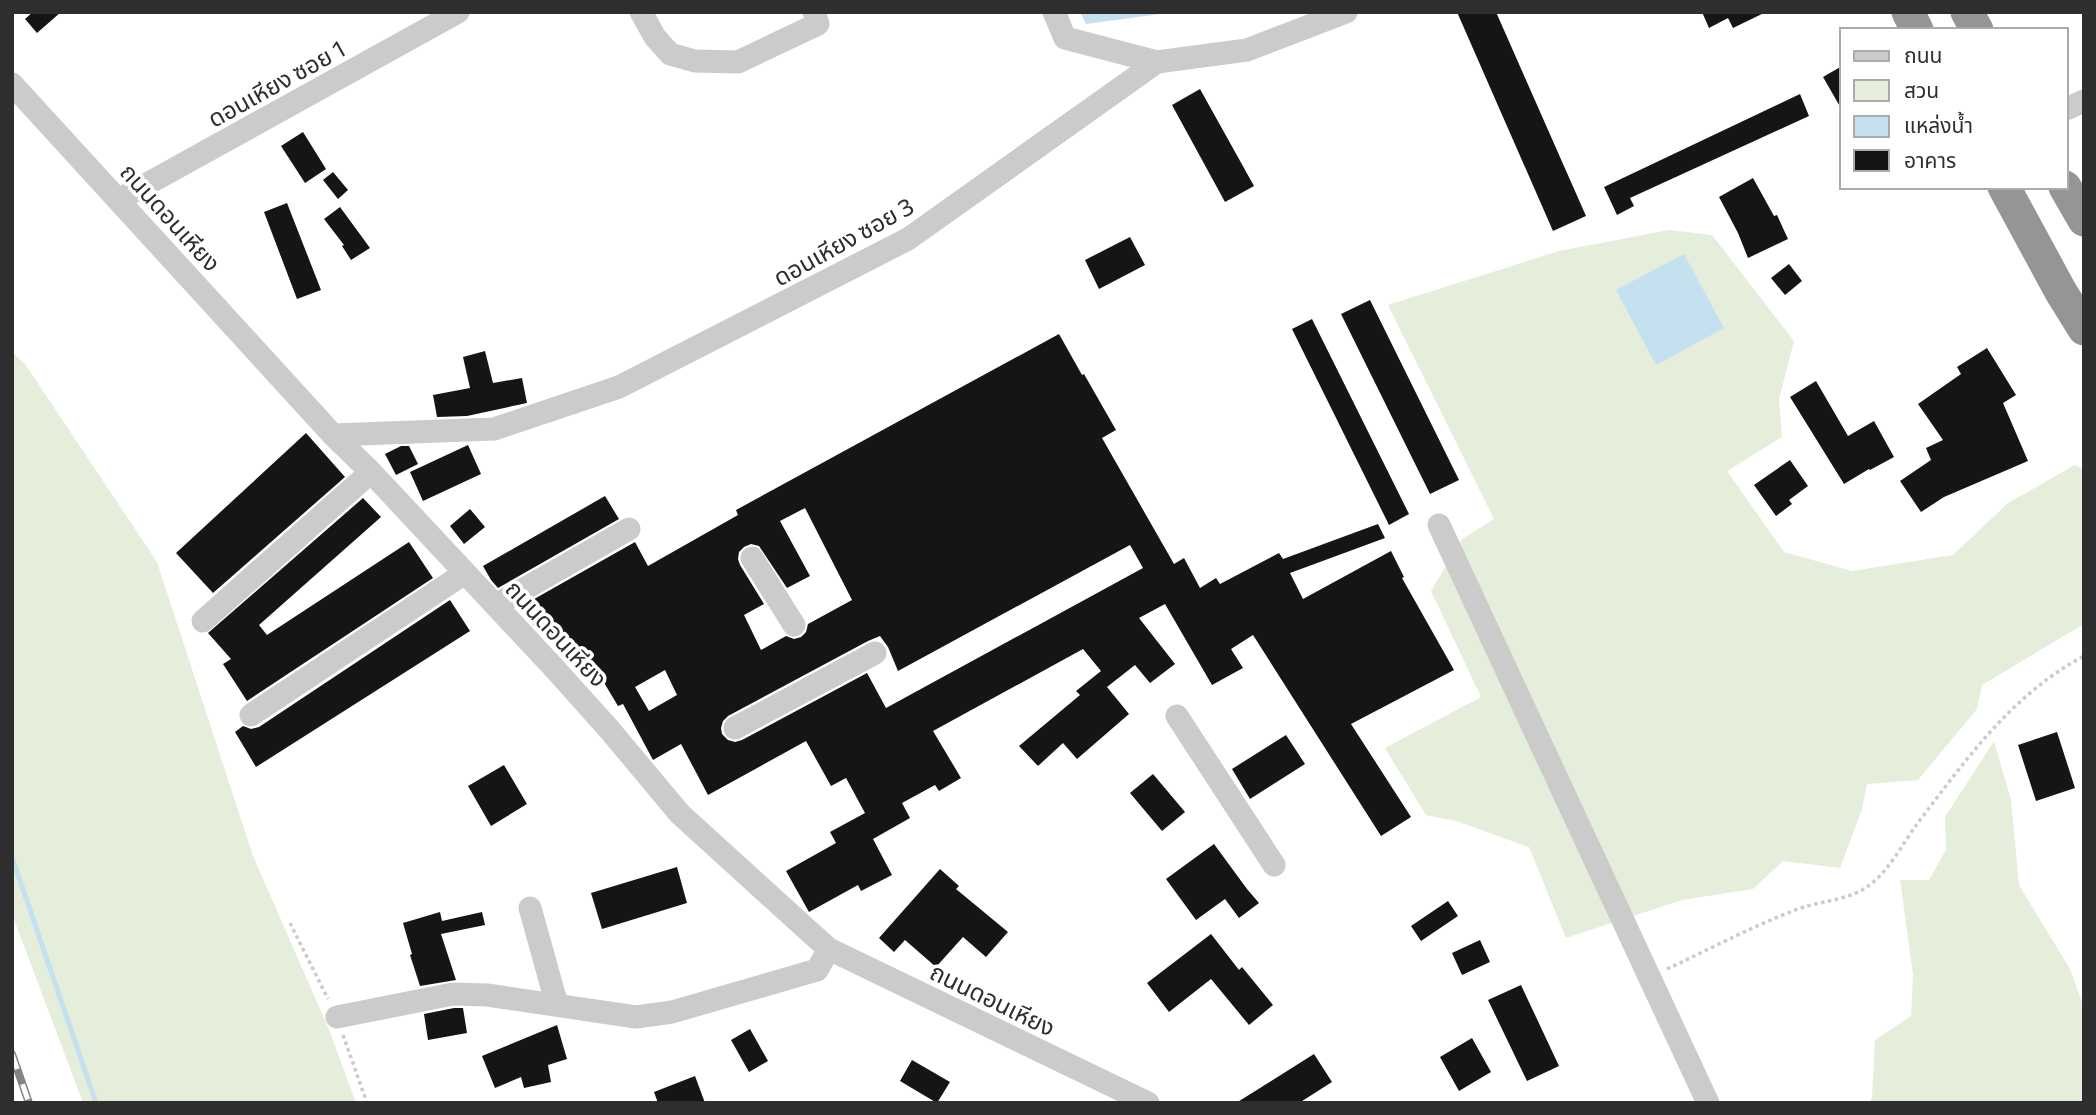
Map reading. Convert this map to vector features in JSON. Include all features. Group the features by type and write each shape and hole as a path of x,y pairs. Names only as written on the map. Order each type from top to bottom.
{"highway":[{"path":"1908,12 1916,28"},
{"path":"1967,12 1976,28"},
{"path":"2005,189 2084,329"},
{"path":"2066,189 2084,220"}],"street":[{"name":"ดอนเหียง ซอย 1","path":"120,200 458,12"},
{"path":"641,12 655,37 670,54 695,61 738,62 818,24 814,12"},
{"path":"1054,12 1065,37 1157,62"},
{"name":"ดอนเหียง ซอย 3","path":"333,435 494,429 619,387 908,239 1157,62 1247,50 1346,12"},
{"name":"ถนนดอนเหียง","path":"12,84 333,435 496,605 608,728 680,814 829,949 1148,1103"},
{"path":"2068,108 2084,101"},
{"path":"203,621 371,472"},
{"path":"1439,525 1708,1103"},
{"path":"496,605 629,529"},
{"path":"752,558 794,625"},
{"path":"251,715 465,573"},
{"path":"735,728 875,653"},
{"path":"1177,716 1274,865"},
{"path":"530,908 557,1005"},
{"path":"337,1017 453,994 487,995 636,1017 672,1012 817,971 829,949"}],"path":[{"path":"1650,977 1781,916 1866,888 1882,873 1962,765 1994,727 2028,694 2084,656"}],"green space":[{"path":"1669,230 1712,235 1794,341 1779,399 1782,437 1727,471 1784,552 1852,571 1953,555 2008,503 2075,465 2084,470 2084,624 1982,685 1977,709 1918,780 1867,784 1862,809 1840,868 1783,861 1753,889 1682,900 1566,938 1529,847 1456,821 1426,815 1385,748 1481,697 1431,591 1462,539 1494,519 1388,305 1559,251"},
{"path":"12,352 25,364 157,562 253,856 330,1032 356,1103 83,1103 12,914"},
{"path":"1994,741 2011,800 2019,885 2070,969 2084,1008 2084,1103 1870,1103 1875,1040 1911,1016 1913,975 1900,880 1929,880 1946,850 1945,817"}],"water":[{"path":"1080,12 1175,12 1086,24"},
{"path":"1684,254 1724,328 1656,365 1616,290"}],"building":[{"path":"33,12 61,12 37,33 25,19"},
{"path":"1457,12 1496,12 1586,216 1553,231"},
{"path":"1702,12 1766,12 1733,28 1728,18 1709,28"},
{"path":"1840,67 1840,107 1823,77"},
{"path":"1200,89 1254,186 1225,202 1172,105"},
{"path":"1800,94 1809,116 1630,198 1634,206 1617,215 1604,187"},
{"path":"303,132 326,169 305,183 281,146"},
{"path":"333,172 348,190 338,199 323,180"},
{"path":"1753,178 1774,216 1777,215 1788,239 1748,258 1719,197"},
{"path":"287,203 321,290 297,299 264,212"},
{"path":"340,207 370,248 351,260 342,246 344,245 324,219"},
{"path":"1130,237 1145,265 1099,289 1085,260"},
{"path":"1789,264 1802,281 1785,295 1771,278"},
{"path":"1370,300 1459,480 1430,494 1341,314"},
{"path":"1312,319 1409,514 1389,525 1292,329"},
{"path":"1059,334 1116,430 1102,438 1174,564 1184,558 1200,588 1216,578 1220,584 1279,553 1283,559 1378,524 1385,538 1290,573 1303,599 1391,551 1404,577 1402,578 1454,670 1351,724 1411,817 1381,836 1253,635 1231,649 1243,668 1212,685 1165,604 1139,618 1175,664 1150,683 1135,665 1107,687 1129,714 1077,759 1063,743 1038,766 1019,746 1080,695 1076,691 1101,671 1083,649 933,731 961,778 939,791 935,785 902,803 910,818 873,839 892,875 861,891 858,885 809,912 786,871 836,843 830,832 865,813 846,778 831,786 806,741 708,795 681,744 653,760 623,704 618,706 603,681 599,684 576,643 562,651 545,620 534,626 520,607 635,542 648,566 738,515 736,510","holes":["805,508 852,600 808,624 801,637 794,639 786,636 761,650 744,615 764,604 740,565 739,552 751,544 759,546 787,588 810,576 780,521","1130,545 1143,568 886,708 867,673 742,740 728,740 722,734 723,721 728,716 880,636 898,671","665,670 677,695 649,711 635,687"]},
{"path":"1987,348 2016,395 2003,403 2028,461 1944,497 1921,512 1900,481 1931,460 1926,448 1943,440 1918,404 1961,374 1957,367"},
{"path":"485,351 493,383 522,378 527,403 467,416 437,417 433,395 470,388 463,357"},
{"path":"1816,381 1848,436 1874,421 1894,457 1844,484 1790,397"},
{"path":"306,433 345,477 213,593 176,553"},
{"path":"468,445 481,474 423,501 410,472"},
{"path":"401,446 409,446 418,464 396,475 385,454"},
{"path":"1790,460 1808,486 1789,500 1792,504 1776,516 1754,485"},
{"path":"605,496 619,519 498,588 491,580 483,566"},
{"path":"363,498 381,517 259,625 267,635 409,542 433,578 247,701 223,664 231,659 208,633"},
{"path":"470,509 485,527 464,544 450,526"},
{"path":"450,600 470,631 256,767 235,732 243,726 251,729 259,727"},
{"path":"2057,732 2075,788 2036,801 2018,745"},
{"path":"1286,735 1305,764 1250,799 1232,769"},
{"path":"504,765 527,804 491,826 468,786"},
{"path":"1153,774 1185,812 1162,831 1130,793"},
{"path":"1214,844 1259,903 1239,918 1225,899 1196,920 1166,879"},
{"path":"677,867 687,903 602,929 591,893"},
{"path":"940,869 959,886 956,889 1008,932 986,957 963,937 936,967 905,940 894,952 879,938"},
{"path":"1448,901 1458,916 1421,941 1411,926"},
{"path":"440,912 442,921 482,912 485,925 441,934 456,980 420,986 403,923"},
{"path":"1211,934 1239,970 1242,967 1273,1005 1249,1025 1211,979 1169,1012 1147,983"},
{"path":"1480,940 1490,962 1462,975 1452,953"},
{"path":"1521,985 1559,1066 1527,1081 1488,1000"},
{"path":"463,1008 467,1033 428,1040 424,1014"},
{"path":"557,1025 567,1059 548,1065 551,1082 524,1088 521,1077 495,1088 482,1056"},
{"path":"750,1029 768,1061 749,1072 731,1040"},
{"path":"1472,1038 1491,1072 1459,1091 1440,1057"},
{"path":"1314,1054 1332,1082 1299,1103 1236,1103"},
{"path":"912,1060 950,1082 937,1103 900,1081"},
{"path":"695,1076 705,1103 658,1103 654,1092"}],"waterway":[{"path":"12,857 96,1103"}],"railway":[{"path":"12,1054 29,1103"}]}
